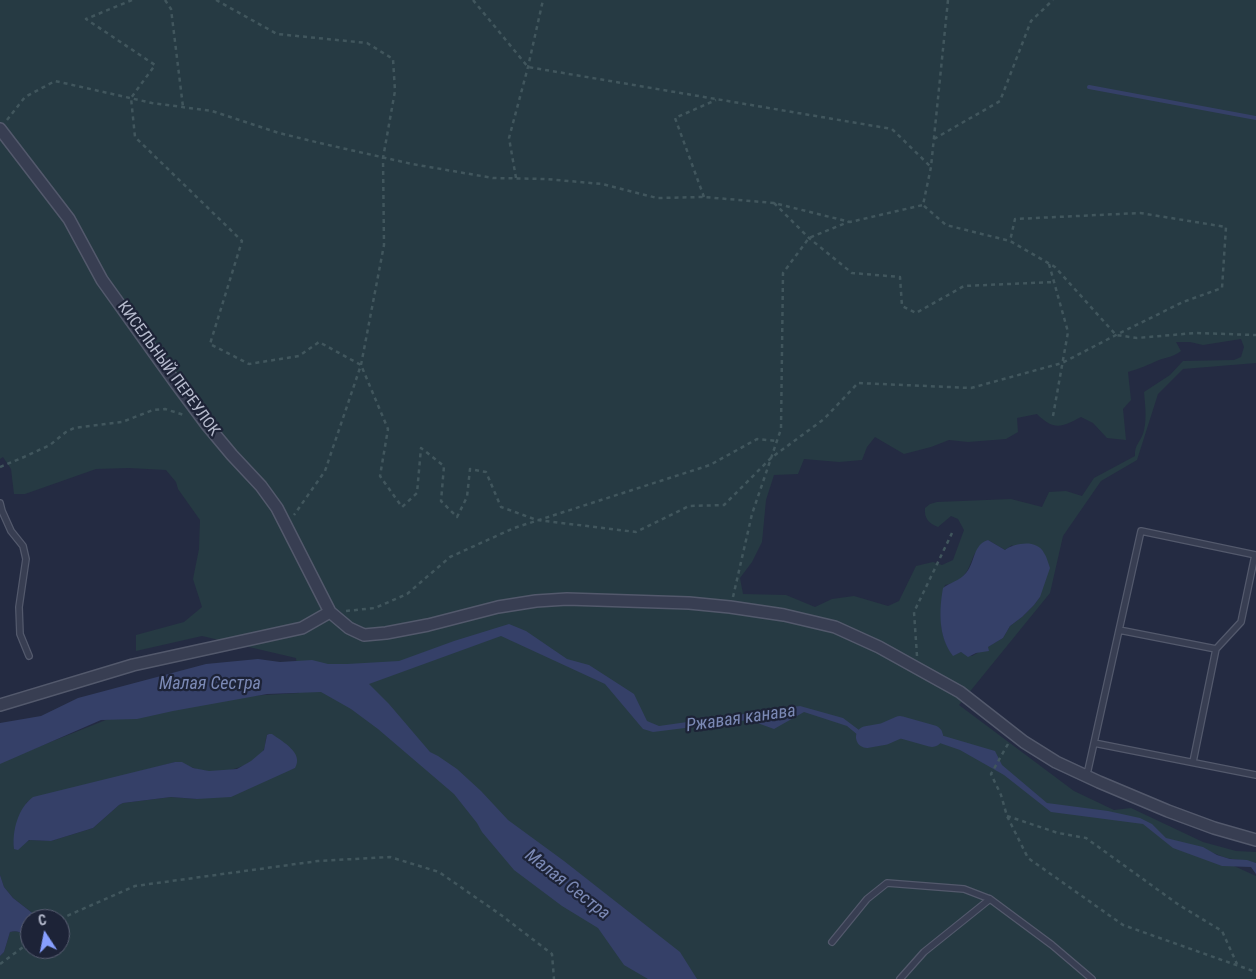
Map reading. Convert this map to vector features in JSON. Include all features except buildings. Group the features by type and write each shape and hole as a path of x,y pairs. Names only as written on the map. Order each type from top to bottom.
{"street":[{"name":"КИСЕЛЬНЫЙ ПЕРЕУЛОК","path":"3,124 69,219 102,280 202,419 261,486 276,508 330,612"},
{"path":"0,705 133,665 302,628 330,612 349,628 364,635 386,634 428,626 498,607 536,601 567,599 652,601 730,607 784,615 834,628 879,647 960,692 1014,734 1056,762 1168,811 1214,828 1256,840"}],"lane":[{"path":"0,503 11,531 23,546 26,559 19,608 20,634 29,656"},
{"path":"1084,775 1088,770 1141,531 1255,555 1241,622 1216,649 1193,762"},
{"path":"1119,630 1216,649"},
{"path":"1094,743 1256,775"},
{"path":"832,942 867,899 887,883 964,889 990,899 1052,945 1092,979"},
{"path":"900,979 924,952 990,899"}],"path":[{"path":"132,0 86,19 154,65 131,98 135,137 242,241 210,344 248,364 299,356 319,342 361,365 388,429 380,476 402,507 417,493 421,448 444,466 441,501 457,517 467,497 470,470 486,472 502,508 537,520 636,532 689,506 724,505 771,458 824,419 858,383 971,388 1062,364 1184,302 1222,288 1226,227 1140,213 1015,219 1010,241"},
{"path":"165,0 171,9 184,107"},
{"path":"216,0 277,34 367,42 393,59 395,91 383,158 384,245 361,365 325,471 286,526"},
{"path":"473,0 528,68 892,129 931,167"},
{"path":"516,178 509,138 528,68 543,0"},
{"path":"923,205 931,167 948,0"},
{"path":"934,139 1000,101 1031,21 1054,0"},
{"path":"3,124 25,97 55,81 152,103 212,111 279,133 383,158 493,178 602,184 657,198 704,197 774,203 850,222"},
{"path":"704,197 675,118 718,100"},
{"path":"774,203 809,238 852,273 900,277 902,306 916,313 964,286 1054,282"},
{"path":"730,607 752,514 781,429 783,273 809,238 850,222 923,205"},
{"path":"923,205 946,225 1010,241 1055,267 1116,335 1137,338 1195,333 1256,335"},
{"path":"1049,264 1068,332 1052,416"},
{"path":"0,467 50,444 74,428 122,422 144,412 165,409 188,417 202,419"},
{"path":"330,612 375,608 407,594 450,557 514,528 710,465 757,439 777,441"},
{"path":"918,668 914,612 952,533"},
{"path":"1014,734 991,774 1001,795 1007,816 1028,858 1124,925 1256,972"},
{"path":"1007,816 1058,833 1086,838 1179,905 1222,931 1238,965"},
{"path":"70,915 135,886 318,862 390,858 439,872 501,915 552,954 554,979"},
{"path":"0,964 20,949"}],"shaded area":[{"path":"0,0 1256,0 1256,363 1183,369 1158,394 1137,460 1101,481 1063,536 1050,593 959,705 1074,791 1114,810 1131,808 1203,842 1236,851 1256,852 1256,863 1227,858 1199,847 1188,845 1256,876 1256,979 0,979 0,956 4,952 10,932 13,931 20,933 20,959 70,959 70,909 27,909 13,898 4,887 0,875 0,762 126,712 231,697 299,693 296,658 202,636 136,651 136,635 184,622 202,607 193,579 199,549 200,520 178,489 176,482 166,470 96,469 25,494 14,494 11,469 3,457 0,459","holes":["1241,339 1244,347 1241,357 1234,360 1183,361 1170,375 1144,392 1145,425 1136,448 1135,456 1094,478 1082,496 1066,491 1049,492 1042,507 1011,499 937,502 930,504 925,508 926,518 930,522 938,527 951,516 958,519 964,530 953,560 942,565 933,562 916,566 899,601 888,606 854,596 832,599 815,607 786,595 743,594 740,578 752,562 762,542 766,500 774,475 798,474 804,459 839,462 862,460 867,447 875,437 904,454 949,440 968,442 1006,439 1018,432 1017,418 1037,414 1048,423 1058,426 1081,417 1093,423 1107,438 1126,440 1123,409 1131,400 1128,372 1178,353 1181,351 1176,342 1190,342 1203,345","988,540 1005,550 1012,545 1040,597 1022,617 1010,626 1003,638 972,656 961,652 953,655 948,648 942,631 941,612 945,585 957,581 964,575 978,549","272,734 295,768 197,799 171,797 123,803 93,828 51,841 30,840 14,849 14,836 17,824 27,802 175,762 202,770 231,770 250,763 257,758 264,749 267,735"]}],"water":[{"path":"988,540 1005,550 1020,544 1036,546 1045,555 1050,568 1040,597 1022,617 1010,626 1003,638 988,647 989,651 976,653 968,657 961,652 953,656 948,649 942,632 941,605 943,588 966,573 979,545"},
{"name":"Малая Сестра","path":"509,624 526,631 567,659 589,665 634,694 647,721 659,726 800,706 843,718 863,733 910,726 995,751 1002,765 1047,803 1108,811 1140,818 1152,824 1166,838 1203,847 1217,855 1230,859 1247,860 1256,863 1256,874 1251,867 1222,866 1173,848 1143,824 1051,812 1004,775 960,750 902,730 864,740 847,726 804,712 774,729 749,720 653,732 643,729 605,684 501,636 369,684 389,704 430,752 457,769 508,820 564,861 680,952 697,979 648,979 624,965 598,928 562,906 514,870 482,832 454,794 378,729 351,709 321,692 267,694 137,719 101,720 0,764 0,723 41,716 78,698 206,664 258,659 280,662 312,660 328,664 399,661"},
{"path":"269,734 282,741 295,753 297,763 295,768 231,797 197,799 171,797 123,803 93,828 51,841 29,840 18,850 14,849 17,820 23,807 33,797 175,762 182,762 193,768 209,771 237,769 251,761 264,750 267,735"},
{"path":"0,875 4,887 13,898 27,909 20,909 20,933 10,932 4,952 0,956"}],"waterway":[{"path":"1089,87 1256,118"},
{"name":"Ржавая канава","path":"867,737 884,734 900,727 932,736"}]}
